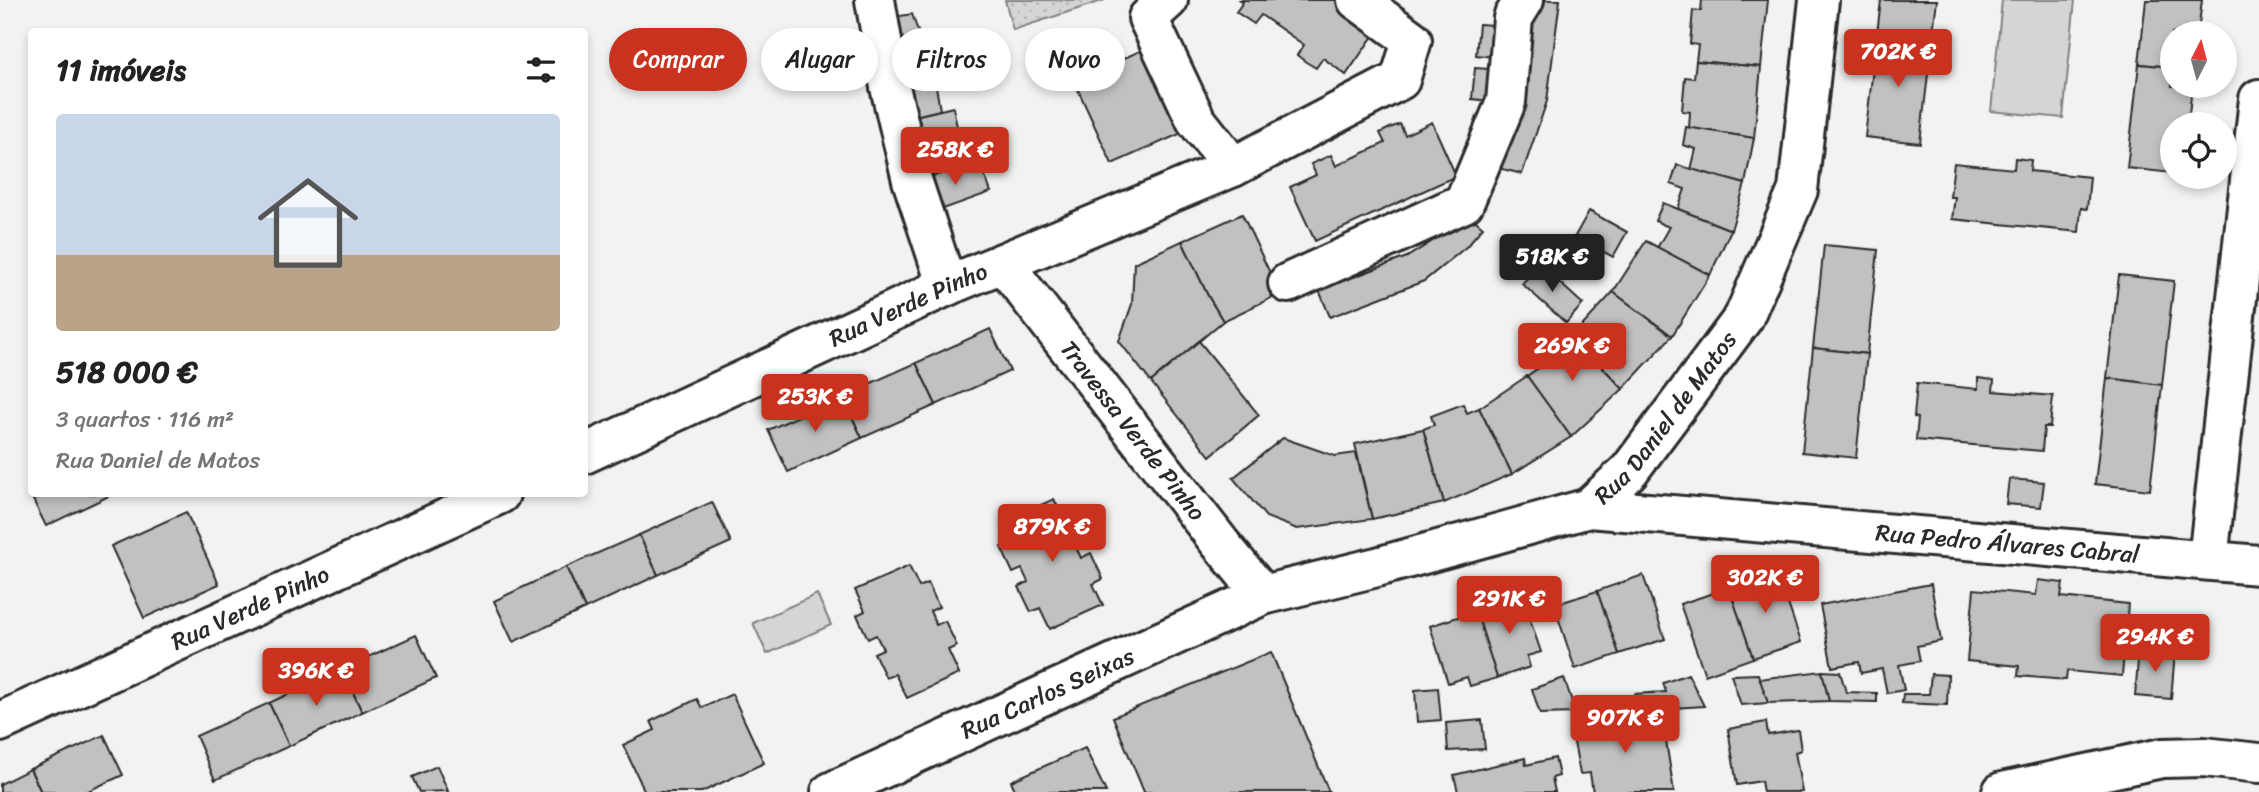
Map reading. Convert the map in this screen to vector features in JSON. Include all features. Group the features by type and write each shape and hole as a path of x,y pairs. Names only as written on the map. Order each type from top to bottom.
{"street":[{"path":"875,0 890,87 912,180 947,286"},
{"path":"1168,0 1148,18 1196,120 1233,167"},
{"name":"Rua Verde Pinho","path":"588,452 947,286 1233,167 1400,80 1412,40 1357,0"},
{"path":"1288,283 1464,203 1506,102 1514,18 1524,0"},
{"name":"Rua Daniel de Matos","path":"1263,595 1377,567 1589,508 1629,471 1744,317 1798,190 1819,0"},
{"path":"2208,560 2248,297 2259,99"},
{"name":"Travessa Verde Pinho","path":"1003,264 1263,595"},
{"name":"Rua Verde Pinho","path":"0,722 493,497"},
{"name":"Rua Pedro Álvares Cabral","path":"1589,508 2259,565"},
{"name":"Rua Carlos Seixas","path":"831,792 1263,595"},
{"path":"2001,792 2162,758 2204,757 2259,763"}],"shaded area":[{"path":"1005,0 1105,0 1013,30"},
{"path":"2002,0 2075,0 2063,118 1991,111"},
{"path":"817,594 831,625 767,654 753,623"}],"building":[{"path":"1240,0 1349,0 1382,23 1346,75 1323,58 1316,68 1306,62 1297,55 1304,45 1261,15 1254,24 1236,12 1243,2"},
{"path":"1536,0 1560,0 1547,101 1522,174 1495,167 1527,15"},
{"path":"1702,0 1768,0 1761,67 1696,61 1698,45 1690,44 1693,10 1701,11"},
{"path":"1881,0 1937,0 1932,40 1877,34"},
{"path":"2146,0 2202,0 2199,21 2160,21 2160,66 2139,64"},
{"path":"912,14 917,28 892,28 892,38 888,18"},
{"path":"1479,24 1506,26 1503,58 1476,55"},
{"path":"1877,34 1932,40 1920,143 1865,137"},
{"path":"1155,44 1193,128 1112,164 1079,91 1125,91 1125,58"},
{"path":"1696,61 1761,67 1754,138 1689,128 1690,112 1682,111 1685,77 1694,78"},
{"path":"2139,64 2160,66 2160,98 2191,98 2189,112 2160,112 2160,172 2127,168"},
{"path":"1475,68 1502,70 1499,102 1472,99"},
{"path":"902,91 937,91 940,110 907,118"},
{"path":"953,107 959,137 913,150 907,118"},
{"path":"1432,122 1456,176 1315,241 1290,187 1316,175 1311,164 1331,155 1336,166 1385,143 1380,133 1390,128 1400,124 1405,135"},
{"path":"1686,127 1754,138 1745,184 1691,170 1696,149 1683,145"},
{"path":"970,134 980,163 919,180 913,150"},
{"path":"2015,158 2031,160 2030,171 2090,177 2087,209 2081,208 2079,232 1952,219 1955,197 1950,197 1954,163 2014,169"},
{"path":"980,163 991,192 932,213 919,180"},
{"path":"1677,165 1745,184 1731,230 1678,209 1685,189 1671,184"},
{"path":"1663,203 1731,230 1710,275 1657,248 1669,227 1655,221"},
{"path":"1589,211 1627,232 1613,257 1575,236"},
{"path":"1242,214 1280,294 1223,321 1182,241"},
{"path":"1471,217 1483,227 1466,247 1424,281 1330,317 1319,290 1407,257"},
{"path":"1182,241 1223,321 1151,382 1119,341 1132,304 1134,263"},
{"path":"1646,241 1710,275 1672,336 1613,292"},
{"path":"1824,245 1878,250 1867,354 1813,348"},
{"path":"1539,264 1583,304 1566,323 1522,284"},
{"path":"2119,275 2174,281 2162,385 2107,378"},
{"path":"1613,292 1672,336 1623,389 1573,336"},
{"path":"990,329 1010,371 936,405 916,363"},
{"path":"1573,336 1623,389 1571,437 1527,376 1538,368 1531,360 1557,339 1564,345"},
{"path":"1199,341 1259,415 1210,456 1151,382"},
{"path":"1813,348 1867,354 1856,458 1802,452"},
{"path":"916,363 936,405 862,438 842,396"},
{"path":"1527,376 1571,437 1512,474 1479,408"},
{"path":"1978,378 1994,380 1993,391 2053,396 2050,427 2044,427 2042,451 1916,440 1918,418 1914,417 1917,383 1978,389"},
{"path":"2107,378 2162,385 2150,490 2095,484"},
{"path":"842,396 862,438 788,472 768,430"},
{"path":"1463,404 1467,413 1479,408 1512,474 1444,503 1423,429 1434,425 1431,416"},
{"path":"1423,429 1444,503 1372,519 1355,444"},
{"path":"1283,438 1335,456 1356,453 1372,519 1297,529 1266,517 1233,478"},
{"path":"2009,479 2044,482 2041,507 2006,504"},
{"path":"40,497 107,497 46,526 33,500"},
{"path":"1054,499 1063,518 1073,514 1085,540 1075,545 1081,558 1091,553 1103,579 1093,584 1103,605 1050,629 1040,608 1031,612 1019,587 1028,582 1022,569 1013,573 1001,547 1010,542 1001,523"},
{"path":"712,502 731,542 658,575 639,535"},
{"path":"186,512 219,584 144,618 111,546"},
{"path":"639,535 658,575 585,609 566,567"},
{"path":"909,566 919,587 928,583 939,607 930,611 936,625 945,621 957,646 948,650 959,674 907,698 895,674 886,678 874,653 883,649 876,635 868,639 857,615 865,611 855,590"},
{"path":"566,567 585,609 513,642 494,601"},
{"path":"1777,571 1801,642 1753,658 1729,588"},
{"path":"1643,575 1665,639 1619,654 1597,591"},
{"path":"2038,580 2063,583 2061,597 2128,604 2122,676 2067,671 2066,680 2018,676 2019,666 1967,661 1974,589 2036,595"},
{"path":"1931,584 1941,641 1917,646 1920,661 1899,665 1904,690 1887,693 1882,669 1861,673 1859,662 1832,667 1820,605"},
{"path":"1729,588 1753,658 1705,675 1680,604"},
{"path":"1597,591 1619,654 1575,669 1554,605"},
{"path":"1522,596 1541,652 1527,656 1530,667 1497,678 1476,611"},
{"path":"1476,611 1497,678 1470,686 1467,677 1448,683 1430,626"},
{"path":"416,635 436,678 362,712 342,669"},
{"path":"2139,649 2175,652 2171,699 2135,696"},
{"path":"1271,652 1329,792 1144,792 1113,717"},
{"path":"342,669 362,712 289,746 269,703"},
{"path":"1822,671 1829,701 1768,703 1759,679"},
{"path":"1822,671 1840,672 1846,692 1877,693 1877,702 1829,701"},
{"path":"1688,674 1704,706 1639,710 1634,694 1666,692 1663,683"},
{"path":"1758,674 1768,703 1741,705 1731,675"},
{"path":"1931,674 1948,675 1947,705 1902,703 1903,694 1929,694"},
{"path":"1564,678 1576,713 1540,714 1532,689"},
{"path":"1438,688 1441,720 1417,722 1415,690"},
{"path":"732,694 764,763 702,792 645,792 623,745 655,730 651,721 697,699 702,708"},
{"path":"269,703 289,746 215,780 196,736"},
{"path":"1643,713 1644,725 1663,722 1674,792 1593,792 1590,773 1580,774 1573,737 1588,735 1586,717"},
{"path":"1482,720 1485,749 1448,751 1446,723"},
{"path":"1766,722 1768,735 1798,730 1801,750 1795,752 1802,792 1763,792 1761,781 1737,785 1728,729"},
{"path":"104,735 123,775 86,792 41,792 30,769"},
{"path":"1085,748 1106,792 1016,792 1011,781"},
{"path":"1525,758 1526,765 1555,758 1559,776 1552,778 1555,792 1458,792 1454,775"},
{"path":"437,766 448,791 419,792 412,777"},
{"path":"30,769 41,792 0,792 0,784"}]}
